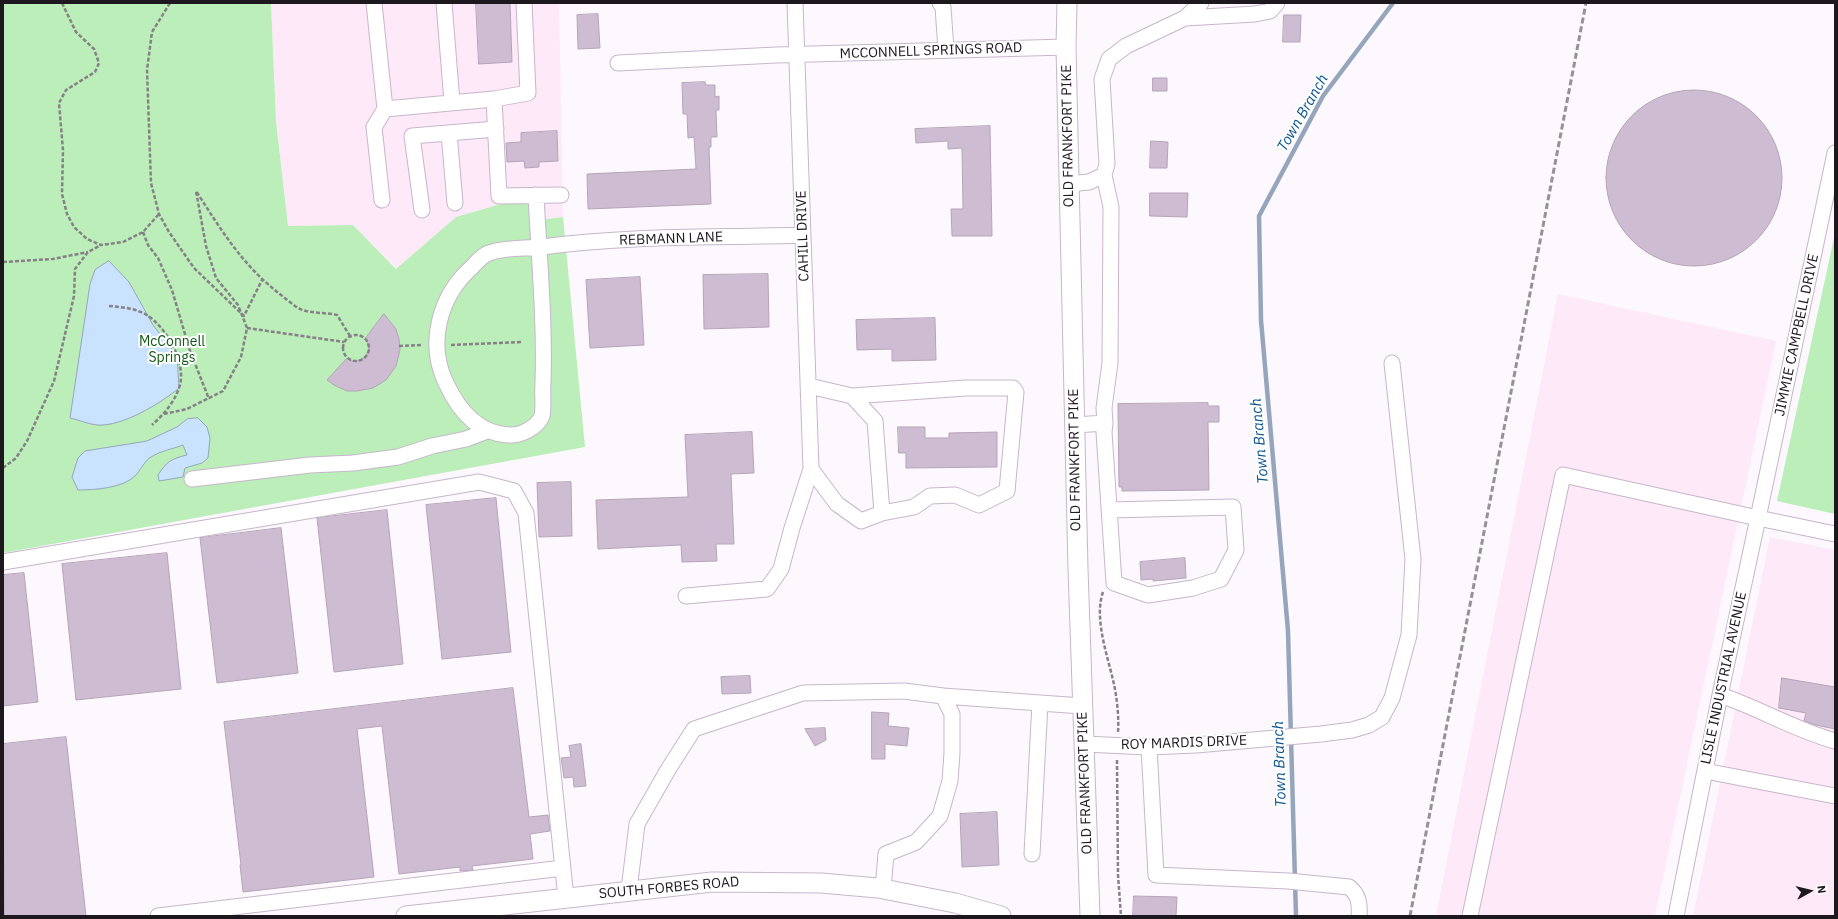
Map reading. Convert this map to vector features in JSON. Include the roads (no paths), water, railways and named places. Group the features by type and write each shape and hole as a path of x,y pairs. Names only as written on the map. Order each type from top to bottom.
{"main road":[{"name":"OLD FRANKFORT PIKE","path":"1067,3 1066,46 1074,426 1090,916"},
{"name":"SOUTH FORBES ROAD","path":"406,916 629,890 712,882 821,883 883,889 955,902 1001,916"}],"street":[{"path":"374,3 385,109 374,127 382,200"},
{"path":"444,3 452,102"},
{"path":"385,109 494,99 528,93 524,3"},
{"name":"CAHILL DRIVE","path":"686,596 767,589 781,569 792,528 811,469 795,3"},
{"path":"940,3 943,7 946,50"},
{"path":"1109,510 1233,507 1236,550 1222,579 1193,588 1148,596 1114,583 1109,510 1104,408 1110,364 1110,207 1104,176 1107,164 1102,79 1109,59 1126,46 1185,18 1201,3"},
{"path":"1185,18 1270,11 1277,3"},
{"name":"MCCONNELL SPRINGS ROAD","path":"618,63 797,55 1066,46"},
{"path":"494,99 499,196 561,195"},
{"path":"422,210 412,136 496,129"},
{"path":"449,133 455,203"},
{"name":"JIMMIE CAMPBELL DRIVE","path":"1758,518 1835,153"},
{"path":"1069,184 1089,182 1104,176"},
{"path":"192,479 310,465 353,463 398,457 432,446 466,439 487,431 510,436 529,430 542,416 543,368 536,195"},
{"name":"REBMANN LANE","path":"487,431 456,404 442,375 436,345 438,322 443,305 464,274 487,253 509,248 538,248 584,241 803,235"},
{"name":"ROY MARDIS DRIVE","path":"1084,744 1149,747 1196,745 1321,734 1352,730 1369,725 1382,716 1392,698 1409,635 1413,559 1392,363"},
{"path":"809,386 852,396 966,388 1013,388 1016,392 1006,491 978,505 955,495 930,496 914,507 882,513 861,521 837,504 811,469"},
{"path":"852,396 875,420 882,513"},
{"path":"1074,426 1105,423"},
{"path":"1470,916 1563,475 1835,534"},
{"path":"3,562 480,482 514,491 526,513 566,898"},
{"name":"LISLE INDUSTRIAL AVENUE","path":"1676,916 1720,695 1758,518"},
{"path":"629,890 637,824 669,768 694,729 803,693 904,691 943,696 1082,706"},
{"path":"1720,695 1736,700 1788,725 1835,741"},
{"path":"883,889 886,854 916,842 940,816 950,781 952,753 952,714 943,696"},
{"path":"1032,854 1040,703"},
{"path":"1149,747 1156,875 1288,881 1349,887 1356,893 1360,905 1359,916"},
{"path":"1705,771 1835,796"},
{"path":"158,916 224,912 562,868"}],"water":[{"path":"109,261 129,282 153,325 177,356 179,388 141,413 107,425 97,425 70,418 90,284 95,270"},
{"path":"198,418 207,427 210,438 208,458 202,463 185,468 183,477 159,481 158,475 170,461 187,455 183,445 158,453 149,458 135,476 130,480 116,486 92,490 78,490 72,477 78,458 85,451 147,441 177,427 187,419"}],"waterway":[{"name":"Town Branch","path":"1296,916 1288,631 1261,320 1259,216 1323,96 1393,3"}],"railway":[{"path":"1410,916 1586,3"}],"park label":[{"name":"McConnell Springs","path":"172,350"}]}
